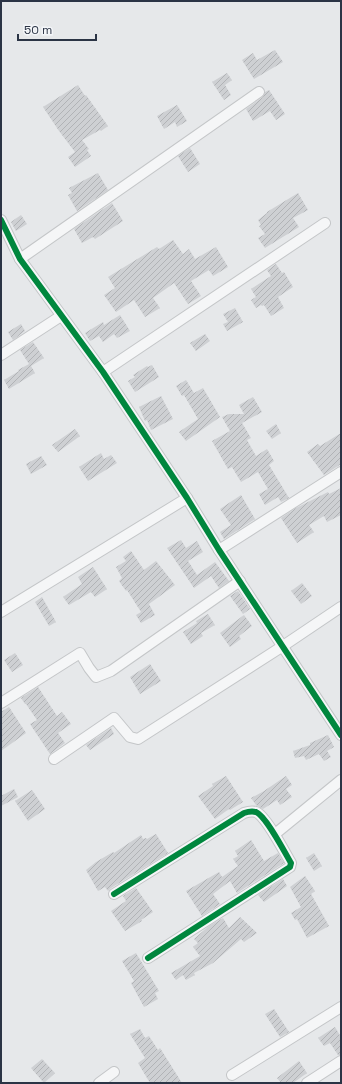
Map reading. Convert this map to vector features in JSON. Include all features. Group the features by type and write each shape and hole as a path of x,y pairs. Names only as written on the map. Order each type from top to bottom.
{"street":[{"path":"20,259 259,92"},
{"path":"1,221 20,259 103,372 341,735"},
{"path":"103,372 325,223"},
{"path":"1,355 61,316"},
{"path":"219,550 341,472"},
{"path":"1,612 187,498"},
{"path":"1,703 80,652 96,677 111,671 240,581"},
{"path":"54,759 114,718 130,737 138,739 341,607"},
{"path":"275,834 341,780"},
{"path":"114,894 244,813 249,812 256,812 262,816 275,834 291,863 290,866 148,958"},
{"path":"232,1075 341,1007"},
{"path":"307,1083 341,1061"},
{"path":"99,1083 114,1072"}],"building":[{"path":"275,50 283,62 254,79 242,60 253,53 257,60"},
{"path":"227,73 232,80 225,85 231,95 224,100 212,82"},
{"path":"78,85 108,126 82,140 89,149 87,150 91,156 75,167 68,157 75,152 43,107"},
{"path":"269,90 285,114 276,120 270,111 253,121 246,109 263,97 265,92"},
{"path":"177,105 187,121 177,127 175,122 164,129 157,116"},
{"path":"190,148 200,164 188,172 178,156"},
{"path":"98,173 108,190 77,211 68,195 72,193 69,188"},
{"path":"298,193 308,210 293,218 299,227 265,248 258,238 265,234 259,226 261,225 258,220 267,212"},
{"path":"112,203 123,221 95,239 93,237 82,243 74,229"},
{"path":"21,215 27,224 16,231 11,222"},
{"path":"173,240 183,254 189,249 195,259 216,247 228,267 213,276 209,270 191,281 201,296 188,304 174,283 153,298 160,308 145,317 134,300 116,312 104,295 115,288 108,277 157,247 159,249"},
{"path":"276,264 282,273 284,272 293,287 278,297 284,308 271,316 264,305 256,308 251,300 256,297 251,289 271,276 267,270"},
{"path":"235,308 243,322 227,331 223,324 228,322 223,314"},
{"path":"120,315 130,331 117,338 114,334 103,342 99,336 90,341 85,333 103,322 104,325"},
{"path":"21,324 25,331 13,340 8,332"},
{"path":"205,334 210,341 196,351 190,343"},
{"path":"33,342 44,358 31,366 35,373 9,389 4,380 29,364 20,350"},
{"path":"152,365 159,377 135,392 128,381 135,377 133,375 147,366"},
{"path":"186,380 194,393 203,388 220,417 186,441 179,432 198,419 184,395 182,396 176,386"},
{"path":"161,396 173,419 151,430 139,407"},
{"path":"253,397 262,412 242,423 251,438 247,440 256,456 267,449 274,461 269,465 289,498 281,502 278,497 265,505 259,494 268,489 258,472 241,482 232,467 228,469 212,441 230,431 222,417 229,414 244,414 239,405"},
{"path":"276,424 281,433 272,439 266,431"},
{"path":"75,429 80,436 58,452 52,445"},
{"path":"341,433 341,464 324,475 307,452 318,444 320,446"},
{"path":"101,453 104,459 111,455 117,463 88,481 79,467"},
{"path":"41,456 47,465 31,474 26,464"},
{"path":"341,488 341,515 327,522 324,516 309,525 314,532 297,543 281,518 296,508 328,492 329,494"},
{"path":"241,495 255,519 224,539 220,532 231,525 220,509"},
{"path":"181,540 186,548 197,541 203,552 188,561 197,575 215,562 229,581 219,588 211,576 194,588 167,548"},
{"path":"131,551 144,570 156,561 175,585 149,604 155,615 141,623 136,615 141,612 127,590 126,591 119,581 122,578 116,567 126,561 123,557"},
{"path":"93,567 107,589 95,597 91,592 69,605 63,597 82,584 78,577"},
{"path":"302,583 312,596 301,604 291,591"},
{"path":"238,591 250,609 243,614 230,596"},
{"path":"42,597 56,622 49,626 35,602"},
{"path":"208,614 215,625 201,633 203,636 191,644 183,632 197,623 196,621"},
{"path":"244,615 252,626 239,636 241,639 230,647 220,633"},
{"path":"15,653 23,665 12,672 4,660"},
{"path":"150,664 161,681 140,694 130,677"},
{"path":"38,687 57,716 62,712 71,724 58,733 65,743 50,754 30,724 37,720 21,698"},
{"path":"9,707 26,733 1,751 1,712"},
{"path":"111,728 114,734 90,750 86,745"},
{"path":"328,735 334,747 327,751 331,757 324,761 319,754 306,760 304,756 295,758 293,751 310,745 310,743"},
{"path":"226,776 243,802 230,810 229,809 215,819 198,796 213,786 212,784"},
{"path":"286,776 292,785 286,789 292,797 280,805 277,800 263,809 256,805 251,798"},
{"path":"14,789 18,797 1,806 1,796"},
{"path":"32,790 45,809 28,821 15,801"},
{"path":"156,834 168,853 108,891 105,887 98,891 86,870 96,862 113,852 114,853 141,835 143,839 147,839"},
{"path":"251,840 264,861 278,853 284,863 237,893 230,881 213,894 220,904 202,916 186,891 219,872 222,877 238,866 233,859 238,856 235,851"},
{"path":"314,853 322,866 314,871 306,858"},
{"path":"305,876 315,891 311,894 329,926 307,938 297,919 295,920 291,913 301,907 290,887"},
{"path":"283,879 287,886 264,902 258,895"},
{"path":"136,888 153,912 141,920 142,921 125,931 111,911 126,901 123,896"},
{"path":"240,917 257,933 244,942 241,939 213,963 194,973 195,975 186,980 183,975 176,980 171,973 200,956 193,947 198,943 194,939 209,926 223,918 229,928"},
{"path":"136,953 159,991 155,993 158,999 144,1007 131,983 134,981 122,961"},
{"path":"274,1009 289,1032 280,1037 265,1014"},
{"path":"335,1027 341,1037 341,1055 338,1055 330,1043 324,1046 318,1038"},
{"path":"140,1029 145,1038 149,1036 158,1050 160,1048 182,1083 150,1083 138,1063 145,1058 130,1034"},
{"path":"42,1059 55,1073 44,1083 31,1068"},
{"path":"299,1061 307,1073 293,1083 281,1083 277,1078"}],"cycle path":[{"path":"1,220 20,259 103,372 341,735"},
{"path":"114,894 244,813 248,812 256,812 265,820 291,863 290,867 148,958"}]}
